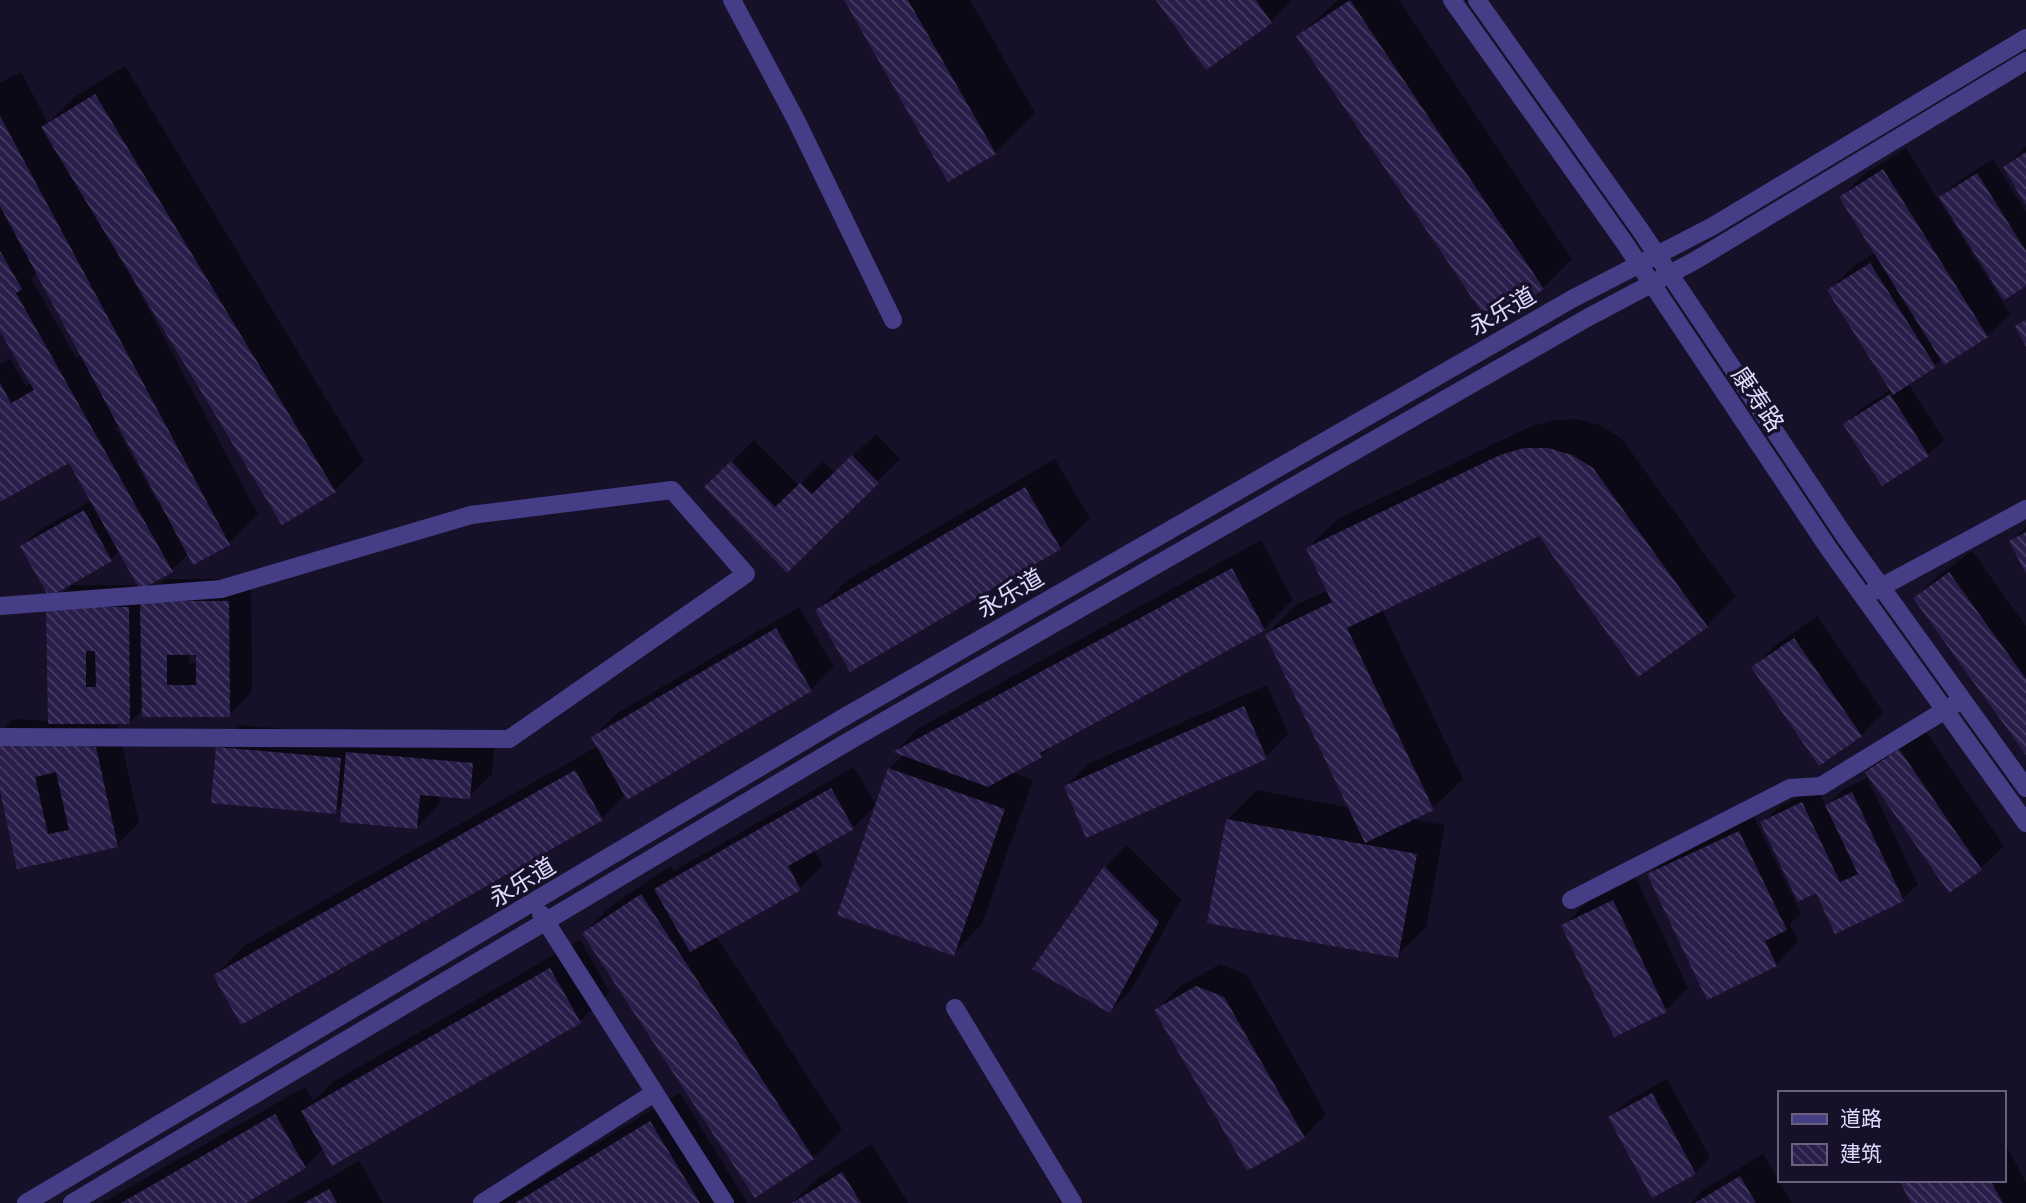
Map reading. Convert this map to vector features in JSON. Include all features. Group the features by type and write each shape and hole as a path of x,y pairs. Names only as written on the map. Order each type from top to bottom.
{"street":[{"path":"732,0 796,120 893,320"},
{"name":"康寿路","path":"1452,0 1639,265 1863,597 2026,823"},
{"name":"康寿路","path":"1477,0 1657,256 1881,587 2026,788"},
{"name":"永乐道","path":"26,1203 841,719 1572,299 1713,226 2026,38"},
{"name":"永乐道","path":"72,1203 874,727 1668,274 2026,61"},
{"path":"0,606 222,589 471,515 672,489 746,574 509,739 0,737"},
{"path":"1863,597 2026,509"},
{"path":"1571,900 1790,788 1821,786 1961,700"},
{"path":"534,903 725,1203"},
{"path":"955,1009 1073,1203"},
{"path":"482,1203 654,1093"}],"building":[{"path":"844,0 908,0 996,154 948,182"},
{"path":"1156,0 1256,0 1272,23 1206,70"},
{"path":"1350,0 1544,289 1491,326 1296,36"},
{"path":"95,94 336,492 282,525 41,127"},
{"path":"0,116 230,545 193,565 0,206"},
{"path":"2026,152 2026,205 2003,167"},
{"path":"1883,169 1988,337 1944,365 1839,197"},
{"path":"1977,173 2026,251 2026,286 2004,300 1939,197"},
{"path":"0,251 22,289 16,293 173,572 140,590 69,463 0,502 0,383 11,403 34,390 0,331"},
{"path":"1870,263 1936,367 1893,395 1827,290"},
{"path":"2026,320 2026,347 2015,326"},
{"path":"1890,394 1929,456 1882,486 1843,424"},
{"path":"1524,448 1548,448 1572,455 1593,468 1708,627 1638,677 1539,536 1347,628 1434,810 1365,843 1265,634 1332,602 1306,548 1500,455"},
{"path":"852,455 879,483 787,573 704,487 731,461 775,507 800,483 812,494"},
{"path":"1025,487 1061,549 850,672 815,610"},
{"path":"84,510 112,561 49,597 20,546"},
{"path":"2026,532 2026,574 2009,541"},
{"path":"1232,568 1265,630 1040,753 1042,757 988,787 893,752"},
{"path":"1949,572 2026,679 2026,755 1913,598"},
{"path":"140,601 229,601 230,717 142,717","holes":["167,655 196,655 196,685 167,685"]},
{"path":"46,607 129,607 130,724 48,724","holes":["86,651 95,651 96,687 86,687"]},
{"path":"776,628 812,691 627,800 591,737"},
{"path":"1794,638 1862,736 1819,766 1751,667"},
{"path":"1244,706 1267,759 1086,838 1064,786"},
{"path":"0,742 96,747 118,847 17,869 0,791","holes":["56,772 69,830 48,834 35,777"]},
{"path":"216,747 341,758 336,814 211,803"},
{"path":"1899,749 1982,870 1949,893 1865,772"},
{"path":"346,752 473,763 470,799 420,795 417,829 340,822"},
{"path":"888,768 1005,809 954,956 837,915"},
{"path":"575,770 603,820 241,1025 213,975"},
{"path":"831,788 854,829 788,866 801,890 690,952 654,889"},
{"path":"1852,792 1904,901 1835,934 1816,893 1798,902 1760,822 1802,802 1840,882 1858,874 1825,805"},
{"path":"1226,819 1417,854 1398,958 1207,923"},
{"path":"1739,831 1787,930 1765,941 1777,966 1707,1000 1647,874"},
{"path":"1104,866 1159,922 1110,1013 1032,969"},
{"path":"641,894 814,1159 755,1198 582,933"},
{"path":"1613,900 1667,1012 1614,1037 1561,925"},
{"path":"550,968 581,1023 332,1166 301,1111"},
{"path":"1196,986 1224,997 1305,1138 1247,1171 1154,1010"},
{"path":"1652,1093 1696,1174 1652,1198 1608,1117"},
{"path":"275,1114 306,1168 246,1203 121,1203"},
{"path":"650,1121 700,1203 515,1203"},
{"path":"842,1172 861,1203 792,1203"},
{"path":"1740,1176 1756,1203 1695,1203"},
{"path":"1900,1182 1991,1182 2003,1203 1911,1203"},
{"path":"329,1189 337,1203 304,1203"}]}
